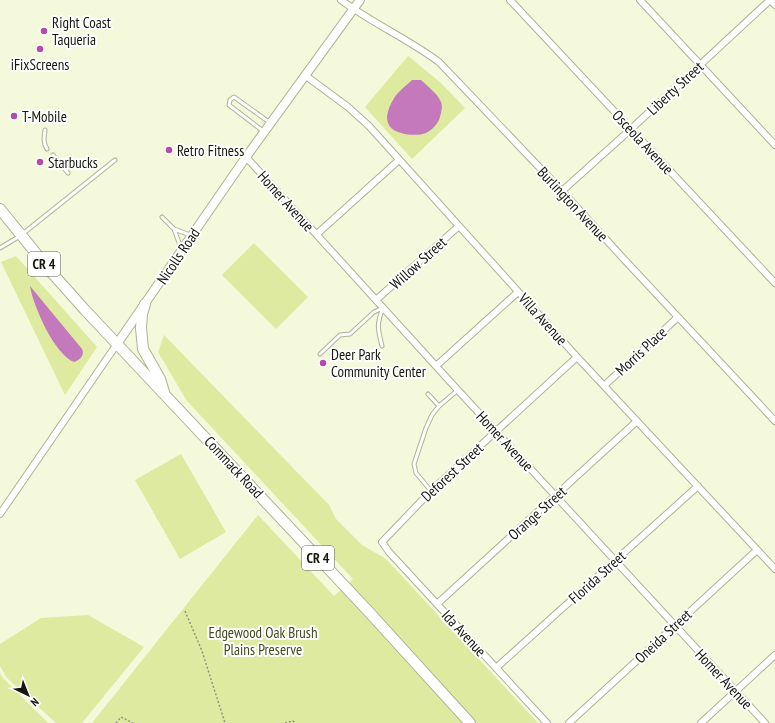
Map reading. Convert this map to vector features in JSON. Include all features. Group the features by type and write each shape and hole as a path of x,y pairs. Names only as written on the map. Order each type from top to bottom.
{"main road":[{"name":"Commack Road","path":"0,209 20,236 52,273 374,617 470,723"},
{"path":"145,304 142,314 141,328 143,349 160,379 164,394"}],"street":[{"name":"Burlington Avenue","path":"341,0 420,48 439,62 562,191 775,421"},
{"name":"Nicolls Road","path":"0,514 246,157 360,0"},
{"name":"Osceola Avenue","path":"510,0 775,283"},
{"path":"640,0 775,144"},
{"name":"Liberty Street","path":"562,191 770,0"},
{"path":"770,0 775,5"},
{"name":"Villa Avenue","path":"306,76 348,107 369,126 577,357 775,569"},
{"name":"Homer Avenue","path":"246,157 458,390 765,723"},
{"path":"317,234 399,160"},
{"name":"Willow Street","path":"376,300 459,226"},
{"path":"436,366 518,292"},
{"name":"Morris Place","path":"604,385 678,317"},
{"name":"Deforest Street","path":"382,542 431,491 577,357"},
{"name":"Orange Street","path":"437,604 637,421"},
{"name":"Florida Street","path":"496,668 614,560 698,486"},
{"name":"Ida Avenue","path":"382,542 389,552 547,723"},
{"name":"Oneida Street","path":"569,723 757,550"},
{"path":"701,723 775,655"}],"lane":[{"path":"264,132 229,105 230,100 234,97 271,123"},
{"path":"45,130 44,145 48,149"},
{"path":"52,155 68,173"},
{"path":"0,248 20,236 115,160"},
{"path":"162,217 174,230 182,250"},
{"path":"174,230 192,236"},
{"path":"382,346 378,330 378,320 383,308"},
{"path":"320,354 340,335 350,334 374,312 383,308"},
{"path":"431,491 416,473 414,464 432,415 439,406 458,390"},
{"path":"428,394 439,406"}],"path":[{"path":"185,611 202,652 226,723"},
{"path":"116,723 121,717 133,723"},
{"path":"285,723 294,721 295,723"}],"green space":[{"path":"408,56 441,83 465,108 412,159 365,107"},
{"path":"254,243 308,297 276,329 222,275"},
{"path":"16,256 97,347 65,395 1,262"},
{"name":"Edgewood Oak Brush Plains Preserve","path":"164,335 329,505 336,519 362,545 386,559 538,723 92,723 258,515 334,596 353,579 187,401 158,352"},
{"path":"181,454 226,532 180,559 135,480"},
{"path":"88,615 144,647 82,723 56,723 7,678 0,666 0,644 41,618"},
{"path":"0,673 3,678 48,723 0,723"}],"shaded area":[{"path":"412,80 421,80 440,99 442,104 438,122 426,133 416,135 405,134 394,130 390,127 387,120 388,111 395,97"},
{"path":"30,286 82,349 82,355 78,360 74,362 67,358 53,340 40,317"}],"place":[{"name":"Right Coast Taqueria","path":"44,31"},
{"name":"iFixScreens","path":"40,49"},
{"name":"T-Mobile","path":"14,116"},
{"name":"Retro Fitness","path":"169,150"},
{"name":"Starbucks","path":"40,162"},
{"name":"Deer Park Community Center","path":"323,363"}]}
